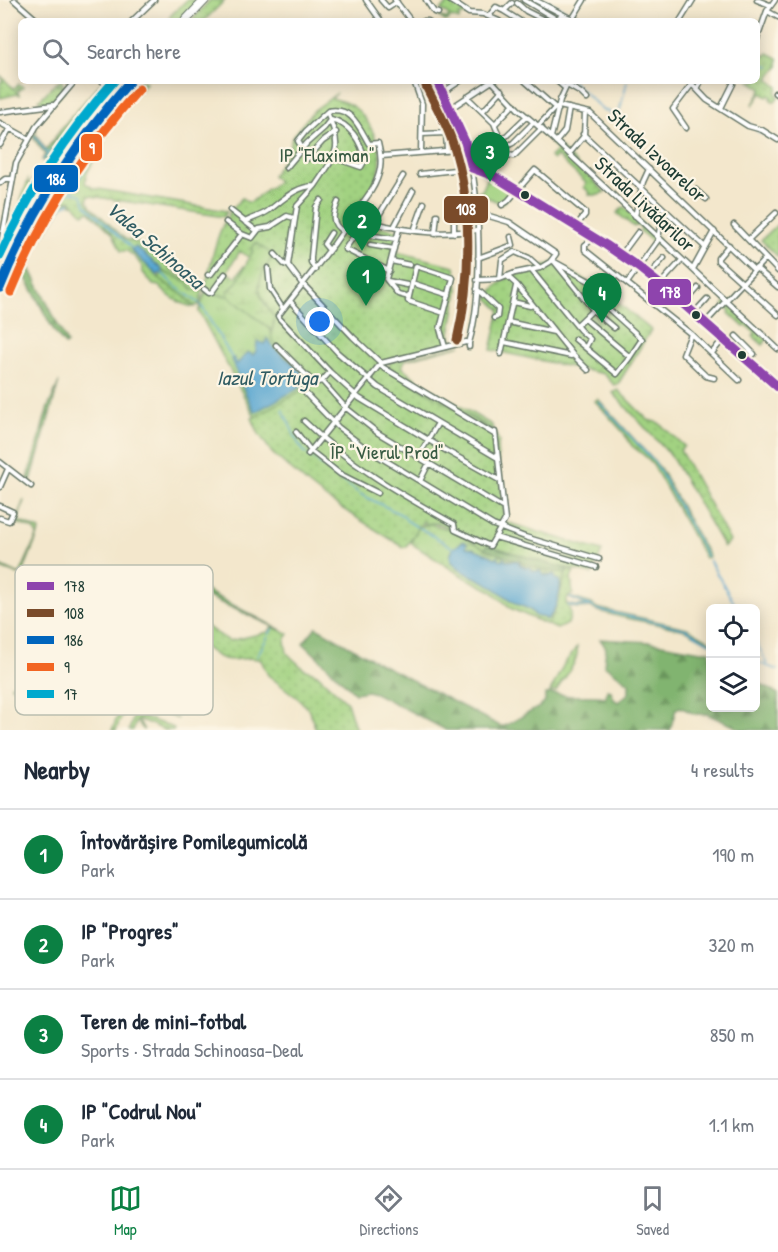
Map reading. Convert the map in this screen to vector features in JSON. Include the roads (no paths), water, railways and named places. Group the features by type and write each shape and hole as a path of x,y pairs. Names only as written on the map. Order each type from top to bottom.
{"highway":[{"path":"188,18 205,0"},
{"path":"1,284 25,228 49,185 81,138 127,84"}],"street":[{"path":"14,0 35,18"},
{"path":"135,18 154,0"},
{"path":"366,0 379,18"},
{"path":"381,0 388,8 396,1 409,18"},
{"path":"426,0 438,13"},
{"path":"449,0 469,13 480,13 493,18"},
{"path":"524,0 552,18"},
{"path":"535,0 573,18 584,0"},
{"path":"682,18 693,0"},
{"path":"757,0 771,5"},
{"path":"760,31 767,11 775,0"},
{"path":"504,11 515,3 541,18"},
{"path":"489,16 496,7 515,18"},
{"path":"767,11 778,17"},
{"path":"558,18 562,15 566,16"},
{"path":"0,249 16,163 29,139 53,105 72,84"},
{"path":"106,84 119,93"},
{"path":"415,84 421,99 421,152"},
{"path":"310,453 380,364 445,347 466,344 472,332 477,288 477,231 472,166 468,149 438,84"},
{"path":"442,93 456,84"},
{"path":"450,109 487,84"},
{"name":"Strada Livădarilor","path":"495,84 514,104 778,349"},
{"path":"529,84 557,108"},
{"name":"Strada Izvoarelor","path":"560,84 565,88 567,85 587,99"},
{"path":"686,128 673,109 691,84 708,100 748,126 762,130 778,140"},
{"path":"697,88 699,84"},
{"path":"721,108 733,84"},
{"path":"551,137 557,108 565,88"},
{"path":"483,111 502,90"},
{"path":"467,97 495,124 503,149 508,155 514,156 557,108"},
{"path":"495,124 514,104"},
{"path":"0,112 53,105"},
{"name":"Strada Izvoarelor","path":"557,108 569,108 593,116 729,245 778,287"},
{"path":"556,141 565,131 569,108"},
{"path":"302,148 298,141 306,131 327,112 339,110 358,123 368,143 372,145 378,143 382,156 381,170 376,183 355,214 315,270 283,309 278,316 279,319 355,395 499,480"},
{"path":"289,266 294,218 298,203 315,186 334,158 336,132 327,112"},
{"path":"569,154 583,138 585,112"},
{"path":"502,140 527,116"},
{"path":"286,168 331,119"},
{"path":"331,119 349,128 363,153 364,163 361,167 334,158"},
{"path":"420,174 472,166 513,143 534,122"},
{"path":"0,123 29,139"},
{"path":"0,145 10,128"},
{"path":"307,159 323,141 336,132"},
{"path":"422,134 446,133 447,151"},
{"path":"583,134 705,248"},
{"path":"382,156 468,149"},
{"path":"472,166 517,190 638,267 684,304 778,387"},
{"path":"635,216 649,169"},
{"path":"502,205 535,170 585,212 575,227"},
{"path":"374,223 403,176"},
{"path":"0,182 12,179"},
{"path":"245,222 266,212 287,195 315,186"},
{"name":"Strada Izvoarelor","path":"696,190 706,199"},
{"path":"409,297 398,294 386,279 396,239 396,228 413,191"},
{"path":"315,270 311,257 316,207 321,200"},
{"path":"338,202 334,212 334,222 343,231"},
{"path":"414,231 424,203"},
{"path":"454,209 454,233"},
{"path":"230,210 257,231"},
{"path":"476,212 509,222 556,252 553,260 532,271 518,272 500,279 477,280"},
{"path":"627,284 659,238 660,227 667,212"},
{"path":"749,238 776,213"},
{"path":"355,214 374,223 435,234 477,231"},
{"path":"435,234 437,215"},
{"path":"226,222 242,234 252,238 257,231 270,227 286,217 294,218"},
{"path":"735,225 778,271"},
{"path":"389,271 345,249 358,230 374,236 396,239"},
{"path":"693,270 714,231"},
{"path":"621,255 638,232"},
{"path":"329,250 324,243 331,233"},
{"path":"208,275 242,234"},
{"path":"477,258 513,245 511,237"},
{"path":"594,238 585,245 584,249 691,334 739,380"},
{"path":"370,245 394,249"},
{"path":"729,245 718,260 778,315"},
{"path":"500,279 502,260 516,252 529,258 540,268"},
{"path":"275,254 289,266 303,284 380,364 495,433 504,522 490,546 455,530 454,524 364,471 321,438 304,421"},
{"path":"649,275 664,258"},
{"path":"705,323 765,259"},
{"path":"553,260 600,287"},
{"path":"553,260 593,310 614,328"},
{"path":"660,284 682,260"},
{"path":"391,261 410,265"},
{"path":"444,313 408,301 410,284 416,266 452,277 444,313 440,328 445,347"},
{"path":"268,268 273,296 283,309"},
{"path":"0,270 1,284"},
{"path":"532,271 590,339 586,347"},
{"path":"204,289 208,293 213,292 225,273"},
{"path":"507,276 588,370"},
{"path":"388,281 410,284 448,295"},
{"path":"501,354 517,285"},
{"path":"477,288 498,309 497,317 494,318"},
{"path":"684,304 698,288"},
{"path":"575,339 618,374 642,338 592,292"},
{"path":"694,313 707,299"},
{"path":"290,301 338,353 367,379 496,458"},
{"path":"513,302 533,305"},
{"path":"577,325 601,302"},
{"path":"585,319 630,357"},
{"path":"508,322 555,333"},
{"path":"691,334 683,354 706,376 714,378"},
{"path":"736,336 754,354 746,360"},
{"path":"712,353 723,339"},
{"path":"504,342 573,355"},
{"path":"276,345 314,383 322,381 330,372"},
{"path":"322,381 345,406 378,433 503,507"},
{"path":"306,394 333,422 368,450 500,529 599,559"},
{"path":"418,457 438,423"},
{"path":"296,432 310,453 344,477 378,493"},
{"path":"0,462 31,486"},
{"path":"420,481 429,464"},
{"path":"0,487 8,469"},
{"path":"0,507 13,512 9,521 0,518"},
{"path":"495,537 596,567"}],"water":[{"path":"136,247 162,269 161,273 157,275 132,251 131,249"},
{"name":"Iazul Tortuga","path":"267,338 276,350 299,369 307,382 255,412 231,359 234,358 237,364 248,352 253,355 257,341 265,344"},
{"path":"463,541 467,543 466,547 496,558 498,556 499,559 504,558 506,561 519,561 519,564 526,568 530,567 533,571 540,571 545,576 554,574 556,579 560,580 560,591 550,617 546,620 536,616 529,609 517,604 487,583 464,572 452,562 450,556 453,549"}],"waterway":[{"path":"546,0 574,15"},
{"path":"577,16 581,18"},
{"path":"760,64 769,66"},
{"path":"21,258 42,217 78,158 121,102 140,84"},
{"path":"575,84 604,111 615,118 620,109 626,84"},
{"path":"43,160 84,112 83,109 102,85"},
{"path":"707,97 720,105"},
{"path":"724,107 742,119"},
{"path":"744,121 751,125"},
{"path":"72,191 91,159 106,123"},
{"path":"757,131 766,135"},
{"name":"Valea Schinoasa","path":"35,136 48,155"},
{"path":"55,204 79,169"},
{"name":"Valea Schinoasa","path":"64,190 67,193 74,192 82,195 85,204 133,249"},
{"path":"16,271 56,214 63,206 70,203"},
{"name":"Valea Schinoasa","path":"160,271 175,286 199,303"},
{"name":"Valea Schinoasa","path":"201,305 232,358"},
{"path":"599,402 656,464 707,557"},
{"name":"Valea Schinoasa","path":"283,410 298,443 306,454"},
{"name":"Valea Schinoasa","path":"309,456 360,494 404,516 417,527"},
{"name":"Valea Schinoasa","path":"420,528 455,549"},
{"path":"709,560 735,604"},
{"name":"Valea Schinoasa","path":"570,598 595,609 686,629 706,641"},
{"path":"568,605 590,606"},
{"path":"257,656 272,629"},
{"path":"760,650 764,657"},
{"name":"Valea Schinoasa","path":"765,660 768,667"},
{"name":"Valea Schinoasa","path":"760,663 778,670"}],"place":[{"name":"Teren de mini-fotbal","path":"490,182"},
{"name":"IP \"Progres\"","path":"362,251"},
{"name":"Întovărășire Pomilegumicolă","path":"366,306"},
{"name":"IP \"Codrul Nou\"","path":"602,323"}],"park label":[{"name":"IP \"Flaximan\"","path":"327,155"},
{"name":"ÎP \"Vierul Prod\"","path":"387,452"}]}
